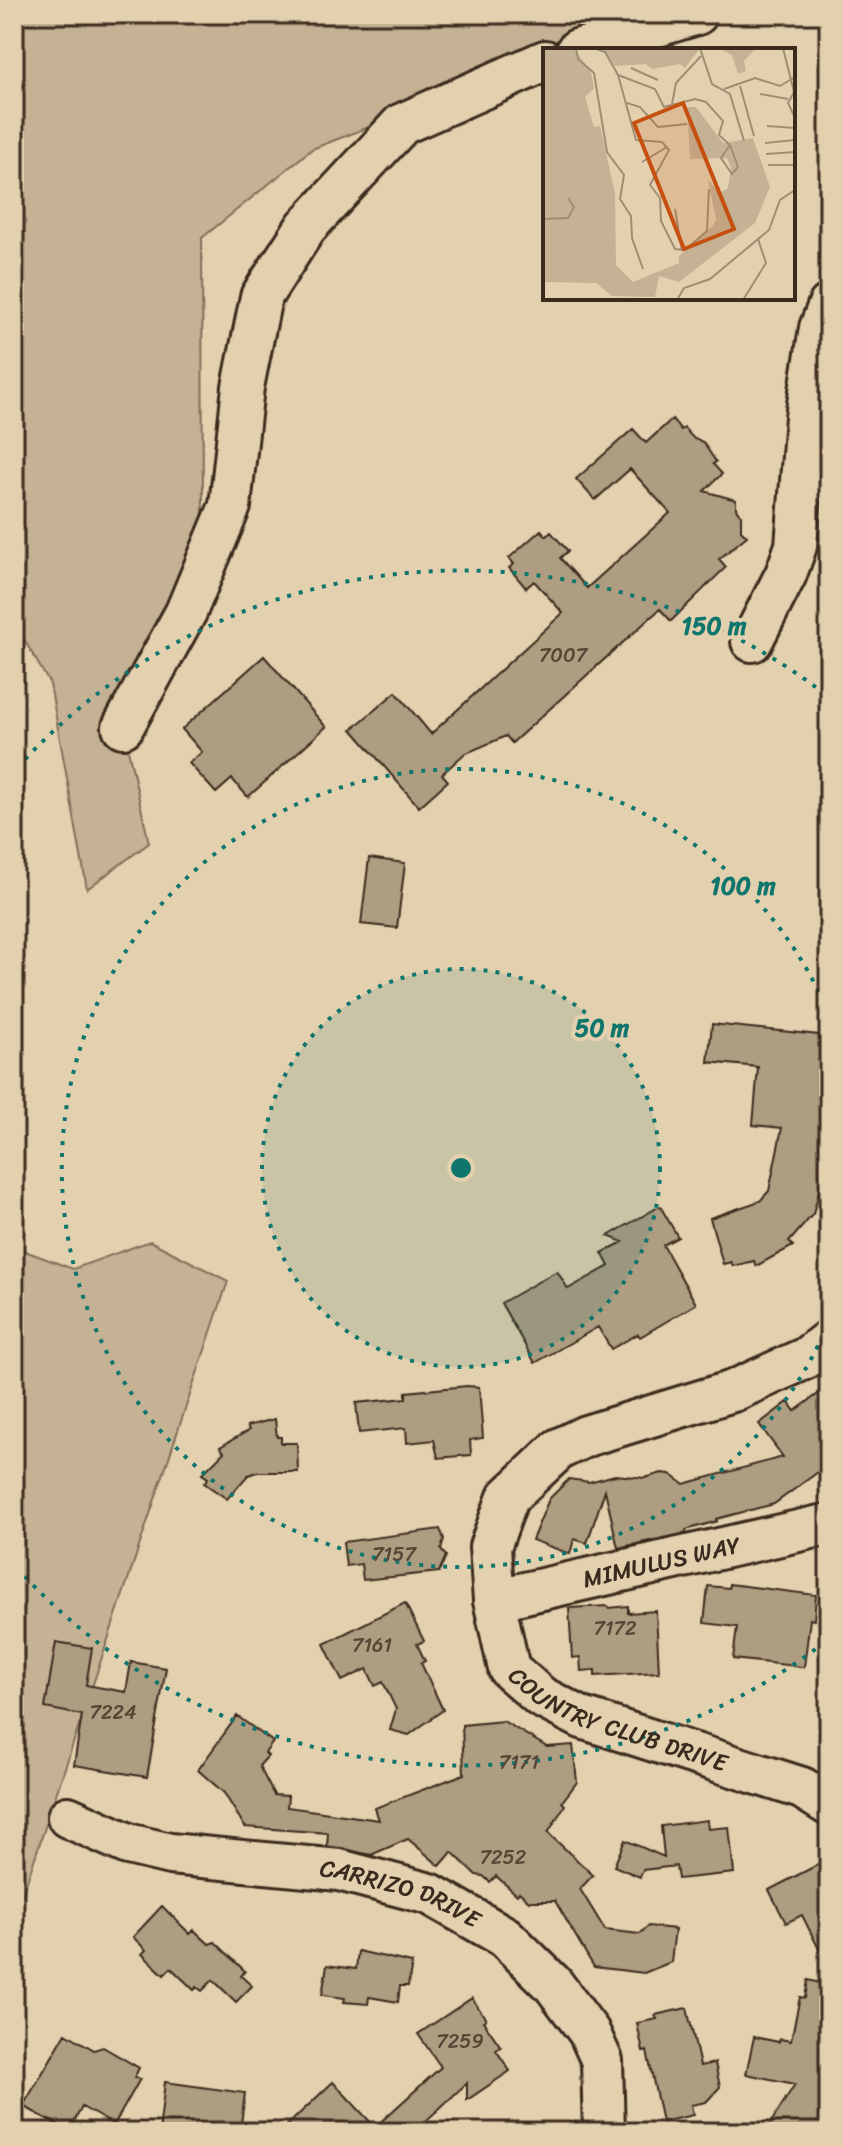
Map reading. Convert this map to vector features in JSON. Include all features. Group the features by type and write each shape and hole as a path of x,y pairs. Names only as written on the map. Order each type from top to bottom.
{"street":[{"path":"584,48 697,14"},
{"path":"123,727 186,612 230,506 243,387 261,297 306,227 402,124 543,62"},
{"path":"752,641 786,574 796,546 806,417 820,328 829,305"},
{"name":"COUNTRY CLUB DRIVE","path":"829,1340 806,1358 733,1391 586,1436 559,1449 508,1497 490,1547 494,1600 509,1669 541,1697 582,1718 802,1788 829,1805"},
{"name":"MIMULUS WAY","path":"494,1600 829,1524"},
{"name":"CARRIZO DRIVE","path":"68,1817 128,1844 170,1854 339,1870 430,1894 505,1937 553,1984 589,2032 602,2061 604,2132"}],"shaded area":[{"path":"14,14 661,14 573,48 543,48 543,60 312,149 202,238 203,525 123,727 149,843 87,889 50,684 14,622"},
{"path":"150,1241 228,1281 14,1920 14,1247 73,1269"}],"building":[{"path":"672,419 681,430 684,428 694,439 703,442 716,462 713,464 722,474 704,491 736,500 736,509 741,515 741,530 747,536 719,559 726,567 671,621 660,609 512,743 506,736 464,754 442,774 448,781 419,807 352,729 396,692 431,734 563,613 534,581 526,588 509,568 514,564 509,558 541,530 546,536 551,532 568,551 560,558 587,588 670,513 630,469 595,500 576,479 633,429 646,443"},
{"path":"264,656 326,727 248,797 232,779 216,793 189,763 202,752 182,729"},
{"path":"369,858 405,863 397,928 361,924"},
{"path":"712,1024 829,1036 829,1154 813,1214 789,1242 793,1246 756,1266 754,1261 733,1266 731,1262 723,1264 710,1218 760,1201 769,1191 782,1128 753,1125 758,1067 708,1062"},
{"path":"660,1206 678,1237 663,1245 696,1304 640,1337 638,1334 611,1349 598,1327 535,1363 501,1303 557,1271 568,1289 609,1266 602,1253 623,1242 608,1236"},
{"path":"829,1386 829,1464 774,1504 716,1519 686,1530 686,1533 618,1548 605,1490 587,1543 574,1539 570,1554 532,1540 549,1499 569,1479 589,1482 615,1475 645,1478 662,1473 670,1474 684,1484 783,1457 759,1424 788,1402 795,1411"},
{"path":"479,1387 483,1438 470,1440 471,1455 438,1458 434,1440 407,1443 406,1428 359,1433 356,1403 406,1398 406,1392"},
{"path":"275,1419 277,1437 281,1437 281,1443 297,1443 298,1472 257,1472 248,1475 227,1499 204,1483 208,1478 202,1474 224,1452 220,1447 249,1430 247,1426"},
{"path":"440,1529 444,1539 441,1550 446,1556 439,1572 363,1580 361,1564 346,1566 343,1542"},
{"path":"729,1584 816,1595 804,1667 733,1659 737,1627 704,1623 708,1586 729,1588"},
{"path":"405,1603 424,1641 417,1644 425,1661 421,1663 443,1710 409,1735 390,1730 396,1709 383,1682 375,1686 367,1669 342,1681 324,1644"},
{"path":"628,1606 628,1613 656,1611 659,1672 595,1676 595,1670 581,1671 580,1657 572,1658 569,1608"},
{"path":"56,1642 92,1648 86,1685 126,1692 131,1662 166,1668 147,1777 74,1765 82,1715 45,1708"},
{"path":"237,1716 273,1742 265,1753 268,1756 259,1766 274,1795 288,1796 287,1807 379,1820 375,1808 464,1774 462,1725 503,1721 547,1747 573,1745 577,1782 562,1802 565,1805 548,1833 593,1875 580,1889 605,1930 640,1934 648,1926 675,1929 671,1962 644,1973 594,1967 555,1901 529,1901 519,1892 517,1895 496,1876 490,1882 476,1875 452,1852 440,1866 408,1839 371,1855 327,1846 328,1833 245,1827 224,1793 198,1770"},
{"path":"707,1820 708,1829 729,1827 734,1873 678,1879 676,1866 643,1870 640,1877 614,1866 625,1840 664,1857 661,1826"},
{"path":"829,1859 829,1969 802,1915 786,1923 769,1890"},
{"path":"162,1906 190,1934 194,1930 209,1944 215,1942 245,1971 241,1976 252,1986 236,2002 213,1980 202,1991 197,1987 194,1990 171,1968 164,1975 142,1954 146,1950 133,1937"},
{"path":"358,1951 412,1963 408,1986 400,1986 398,2002 369,1997 368,2004 344,2002 345,1998 322,1995 327,1965 356,1969"},
{"path":"808,1980 829,1985 829,2132 765,2132 795,2084 746,2074 754,2037 791,2041 800,1997 805,1998"},
{"path":"472,1998 501,2047 496,2050 510,2071 467,2100 467,2083 414,2132 280,2132 333,2082 375,2127 441,2067 418,2034"},
{"path":"687,2008 700,2066 715,2063 720,2087 706,2102 691,2105 693,2115 662,2122 647,2051 643,2052 637,2023 657,2019 655,2015"},
{"path":"66,2033 94,2050 103,2047 139,2068 134,2078 140,2079 114,2125 82,2107 69,2131 23,2106"},
{"path":"165,2082 245,2093 240,2132 159,2132"}]}
